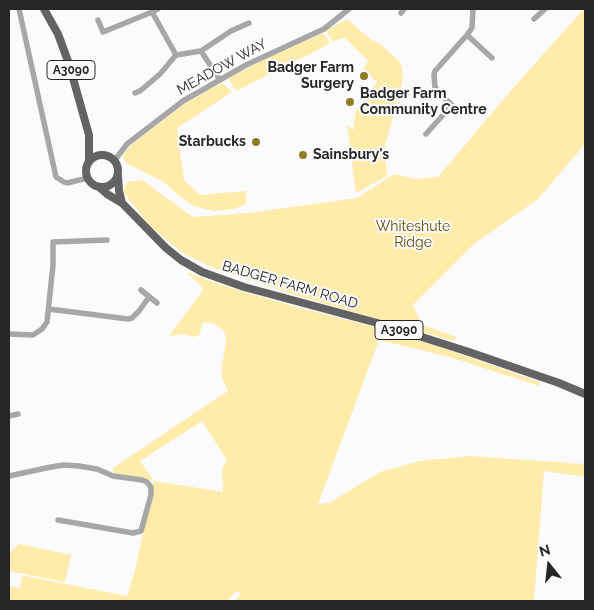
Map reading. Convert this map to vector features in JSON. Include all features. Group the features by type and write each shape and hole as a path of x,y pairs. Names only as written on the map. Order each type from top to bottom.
{"main road":[{"name":"A3090","path":"44,9 58,34 69,64 88,135 89,162"},
{"name":"A3090","path":"88,135 99,155"},
{"path":"118,176 114,183 99,187 94,185 88,178 86,167 92,158 105,154 110,156 118,164 119,190 122,203"},
{"name":"BADGER FARM ROAD","path":"99,187 122,203 166,248 192,267 210,275 244,287 381,324 469,352 585,394"}],"street":[{"path":"19,9 56,177 67,183 88,178"},
{"name":"MEADOW WAY","path":"114,160 127,144 173,109 246,65 324,30 349,9"},
{"path":"426,134 454,102 440,94 435,88 434,74 472,28 473,9"},
{"path":"534,19 544,9"},
{"path":"98,20 103,32 155,11 176,55"},
{"path":"135,93 160,74 176,55 201,51 231,31 250,22"},
{"path":"467,35 493,58"},
{"path":"201,51 220,80"},
{"path":"9,334 33,335 42,330 46,322 53,265 53,242 107,240"},
{"path":"141,290 157,303"},
{"path":"48,309 128,319 132,318 139,311 149,297"},
{"path":"9,416 18,414"},
{"path":"9,476 51,467 79,466 97,469 113,476 142,480 148,482 151,487 151,495 141,531 134,533 58,520"}],"green space":[{"name":"Whiteshute Ridge","path":"584,9 585,144 538,199 475,243 413,305 422,325 457,337 453,341 298,296 214,268 184,254 151,227 123,192 127,182 142,180 193,217 249,213 357,198 394,174 415,179 438,177 513,88"},
{"path":"347,19 398,60 401,64 403,76 385,146 387,176 356,193 347,125 353,130 356,110 377,82 363,69 368,61 344,37 333,42 326,31"},
{"path":"323,33 330,43 236,91 228,78 269,57"},
{"path":"223,83 232,92 177,128 184,180 200,195 246,191 246,204 234,209 214,211 194,206 179,196 164,182 128,164 124,160 123,155 133,143 186,103"},
{"path":"186,272 228,287 296,307 426,342 540,382 539,386 450,357 379,340 318,504 329,503 380,472 420,461 470,456 585,464 585,477 544,471 534,601 234,601 241,594 236,591 227,601 9,601 9,586 20,588 22,577 25,576 127,596 136,566 154,481 114,474 113,468 228,391 222,378 226,341 225,333 221,328 212,323 203,322 199,335 193,337 185,334 169,336 203,290","holes":["202,421 227,460 222,468 223,492 154,481 140,461"]},
{"path":"19,544 71,555 65,582 9,571 9,553"}],"place":[{"name":"Badger Farm Surgery","path":"364,76"},
{"name":"Badger Farm Community Centre","path":"350,102"},
{"name":"Starbucks","path":"256,142"},
{"name":"Sainsbury's","path":"303,155"}]}
